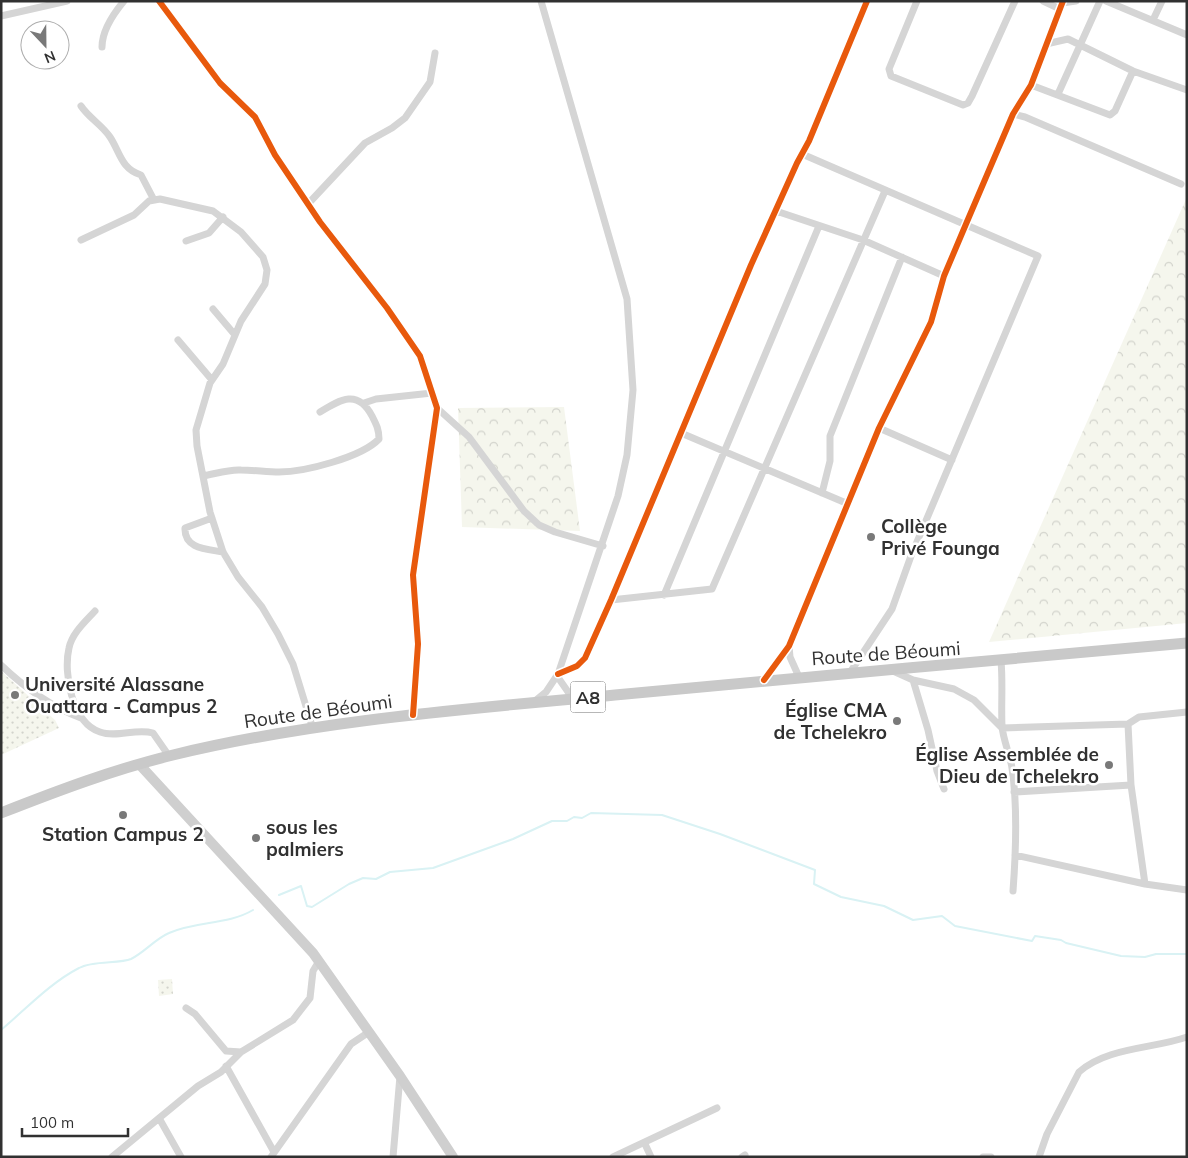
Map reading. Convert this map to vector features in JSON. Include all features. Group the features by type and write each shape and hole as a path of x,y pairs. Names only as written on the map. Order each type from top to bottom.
{"main road":[{"name":"Route de Béoumi","path":"1,814 140,764 169,756 222,744 313,729 413,715 533,702 1187,643"},
{"path":"140,764 319,961 400,1076 452,1157"}],"street":[{"path":"1,16 67,1"},
{"path":"102,47 102,39 124,1"},
{"path":"159,1 220,83 255,117 275,155 308,204 405,333 420,356 437,408 414,575 418,644 413,715"},
{"path":"533,702 546,692 558,675 602,546 618,496 627,455 633,390 628,306 620,269 541,1"},
{"path":"558,675 577,666 585,658 776,211 840,69 867,1"},
{"path":"917,1 889,69 891,76 962,105 968,103 972,96 1016,1"},
{"path":"1043,1 1061,5 1076,1"},
{"path":"1058,94 1082,46 1100,1"},
{"path":"1106,1 1187,35"},
{"path":"1153,20 1162,1"},
{"path":"764,680 788,646 879,428 931,322 944,276 1013,114 1030,85 1061,5"},
{"path":"1046,44 1068,39 1133,71 1186,89"},
{"path":"308,204 322,191 360,147 404,118 430,82 436,53"},
{"path":"1030,85 1110,115 1116,111 1133,71"},
{"path":"80,106 110,137 126,167 133,173 141,175 154,200"},
{"path":"1013,114 1180,184"},
{"path":"802,154 1038,256 952,460 892,609 849,674"},
{"path":"611,600 712,589 884,191"},
{"path":"81,240 134,215 149,201 154,200 201,208 222,217 256,246 267,270 265,284 252,301 223,364 212,380 196,430 212,518 223,552 238,577 262,607 278,634 293,664 313,729"},
{"path":"776,211 863,240 944,276"},
{"path":"186,242 209,233 222,217"},
{"path":"664,595 818,226"},
{"path":"822,493 830,461 830,436 902,257"},
{"path":"214,309 235,335"},
{"path":"178,340 212,380"},
{"path":"364,403 376,399 432,393"},
{"path":"204,476 242,470 279,472 340,461 371,447 379,439 379,430 364,403 360,400 341,400 320,412"},
{"path":"437,408 469,437 524,511 539,525 555,532 602,546"},
{"path":"879,428 952,460"},
{"path":"681,433 846,504"},
{"path":"212,518 186,528 186,539 192,544 223,552"},
{"path":"81,718 68,685 69,647 78,630 95,611"},
{"path":"788,646 790,657 799,677"},
{"path":"1001,661 1003,691 1002,728 1012,766 1014,792 1015,854 1013,891"},
{"path":"1,665 42,699 62,711 81,718 99,732 153,733 169,756"},
{"path":"892,670 913,680 954,689 974,700 1002,728 1128,724 1139,717 1187,712"},
{"path":"558,675 573,699"},
{"path":"913,680 928,730 937,771 944,789"},
{"path":"1128,724 1131,785 1146,884"},
{"path":"1014,792 1131,785"},
{"path":"1015,854 1146,884 1187,890"},
{"path":"112,1157 241,1052 293,1020 310,998 313,971 319,961"},
{"path":"186,1008 195,1014 226,1051 241,1052"},
{"path":"226,1066 273,1154 351,1044 369,1032"},
{"path":"1039,1157 1047,1134 1079,1072 1085,1066 1110,1055 1153,1047 1187,1037"},
{"path":"393,1157 400,1076"},
{"path":"613,1157 645,1144 717,1108"},
{"path":"159,1118 181,1157"},
{"path":"645,1144 650,1157"},
{"path":"983,1157 991,1157"}],"green space":[{"path":"1187,197 1187,623 989,642"},
{"path":"564,407 580,531 462,527 458,408"},
{"name":"Université Alassane Ouattara - Campus 2","path":"1,671 55,720 59,728 1,755"},
{"path":"172,979 173,994 159,996 158,980"}],"waterway":[{"path":"279,895 301,886 307,906 312,907 349,884 363,878 376,879 390,872 433,868 513,839 552,821 567,821 574,817 582,818 591,813 662,815 720,834 815,870 814,884 841,897 884,906 913,920 942,916 955,926 1032,941 1035,936 1061,940 1066,943 1121,956 1145,957 1156,954 1187,954"},
{"path":"1,1030 48,989 79,968 91,964 131,959 169,933 190,926 233,918 253,910"}],"cycle path":[{"path":"159,1 220,83 255,117 275,155 320,222 387,308 420,356 437,408 413,575 418,644 413,715"},
{"path":"558,674 577,666 585,658 751,265 797,163 809,141 867,1"},
{"path":"764,680 789,646 879,428 931,322 944,276 1013,114 1031,85 1063,1"}],"place":[{"name":"Collège Privé Founga","path":"871,537"},
{"name":"Université Alassane Ouattara - Campus 2","path":"15,695"},
{"name":"Église CMA de Tchelekro","path":"897,721"},
{"name":"Église Assemblée de Dieu de Tchelekro","path":"1109,765"},
{"name":"Station Campus 2","path":"123,815"},
{"name":"sous les palmiers","path":"256,838"}]}
